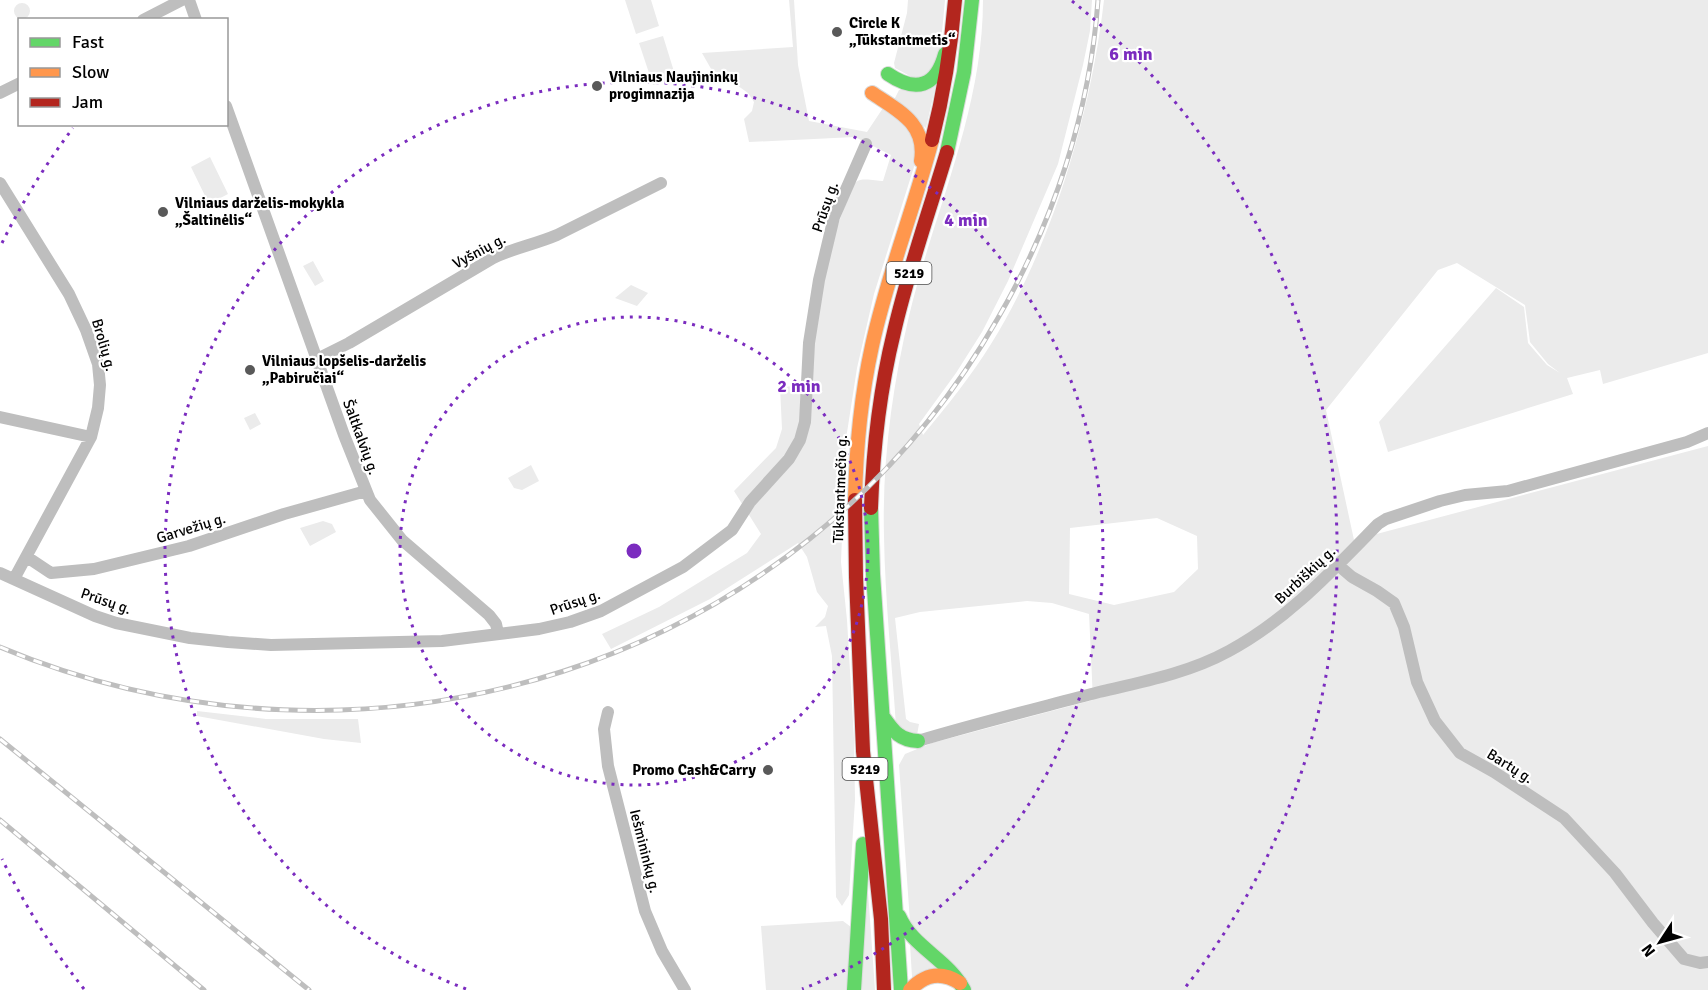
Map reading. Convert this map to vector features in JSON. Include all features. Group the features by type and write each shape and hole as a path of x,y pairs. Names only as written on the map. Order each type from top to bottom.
{"highway":[{"name":"5219","path":"901,990 872,550 875,455 881,397 903,292 949,145 963,88 972,0"},
{"path":"888,74 901,84 913,87 928,82 936,76 943,64 955,2"},
{"name":"Tūkstantmečio g.","path":"884,990 880,911 866,787 853,548 856,450 871,348 887,288 933,141 946,83 953,44 955,2"},
{"path":"872,93 909,120 921,134 924,145 916,175 916,199"},
{"path":"884,718 894,734 904,741 918,741"},
{"path":"887,772 901,752 918,741"},
{"path":"854,990 866,787"},
{"path":"896,907 906,932 918,944 952,969 963,988"},
{"path":"910,990 922,979 937,974 945,974 963,988"}],"street":[{"path":"147,18 182,0"},
{"path":"189,0 195,18"},
{"path":"0,93 18,84"},
{"name":"Šaltkalvių g.","path":"228,112 366,491 378,512 402,540 489,615 496,624 498,633"},
{"name":"Prūsų g.","path":"0,573 95,616 116,623 190,638 271,645 442,641 539,629 570,622 601,611 662,579 712,547 732,530 750,502 789,459 804,432 809,343 819,280 834,217 866,144"},
{"name":"Brolių g.","path":"0,183 69,294 86,330 98,364 100,385 98,408 91,437 14,579"},
{"name":"Vyšnių g.","path":"317,358 349,343 493,258 556,235 660,183"},
{"path":"0,417 91,437"},
{"name":"Burbiškių g.","path":"918,741 1194,666 1228,652 1266,629 1302,599 1378,524 1386,519 1465,495 1508,491 1674,445 1708,433"},
{"name":"Garvežių g.","path":"51,573 94,569 162,553 284,514 366,491"},
{"path":"27,557 51,573 43,593"},
{"name":"Bartų g.","path":"1338,566 1352,578 1394,603 1404,627 1417,682 1435,721 1460,753 1494,772 1564,818 1615,873 1684,959 1700,963 1708,962"},
{"name":"Iešmininkų g.","path":"608,712 604,729 608,766 645,911 662,951 685,990"}],"shaded area":[{"path":"625,0 651,0 659,26 636,34"},
{"path":"789,0 794,0 798,65 809,121 867,132 883,108 904,122 919,151 874,294 857,368 846,439 841,562 854,739 855,800 849,895 842,906 836,897 832,656 826,626 815,627 825,617 828,606 817,592 807,557 798,543 710,599 611,649 602,634 659,607 747,553 761,534 734,491 776,448 782,429 780,387 810,385 822,290 840,219 855,184 862,180 883,181 891,155 855,137 749,142 744,119 752,111 754,102 748,93 734,83 714,74 702,53 793,47"},
{"path":"908,0 945,0 939,65 919,81 895,68 894,63 907,13"},
{"path":"983,0 1092,0 1090,31 1083,65 1058,164 1008,281 982,332 919,424 923,435 959,391 991,344 1033,265 1066,178 1079,133 1098,43 1104,0 1708,0 1708,353 1603,384 1600,370 1567,378 1573,394 1388,452 1379,422 1496,288 1524,307 1528,343 1547,365 1560,373 1548,364 1530,342 1525,305 1457,263 1438,270 1326,410 1354,540 1708,446 1708,990 972,990 910,922 899,765 905,754 932,743 1093,700 1089,614 1052,603 1027,601 920,612 895,618 906,719 919,724 917,735 896,726 884,536 889,426 909,316 966,121 981,41","holes":["1157,518 1197,536 1198,569 1174,592 1114,605 1069,594 1070,528"]},
{"path":"19,3 25,3 30,8 30,14 26,18 18,18 14,14 14,8"},
{"path":"663,36 676,78 653,85 639,43"},
{"path":"936,84 926,128 894,100 899,90"},
{"path":"210,157 228,194 209,204 191,167"},
{"path":"313,261 324,281 315,286 303,266"},
{"path":"631,285 648,293 637,306 615,298"},
{"path":"255,413 261,424 250,430 244,418"},
{"path":"531,465 539,481 522,490 514,488 508,478"},
{"path":"323,521 332,524 336,532 310,546 300,528"},
{"path":"197,711 266,719 358,719 361,743 324,739 197,716"},
{"path":"867,877 875,990 859,990"},
{"path":"843,921 851,927 848,990 766,990 761,926"},
{"path":"910,944 953,973 912,977"}],"railway":[{"path":"0,647 140,691 283,710 425,703 562,672 692,617 810,539 913,439 998,318 1036,243 1066,165 1087,83 1098,0"},
{"path":"0,739 309,990"},
{"path":"0,820 204,990"}],"traffic: fast":[{"path":"947,152 964,72 972,0"},
{"path":"888,74 907,84 924,84 936,74 945,54"},
{"path":"871,508 873,574 901,990"},
{"path":"884,718 898,734 906,739 918,741"},
{"path":"854,990 863,844"},
{"path":"899,916 913,937 949,970 964,990"}],"traffic: slow":[{"path":"872,93 901,113 915,128 920,137 921,161"},
{"path":"855,500 860,423 872,346 885,294 932,140"},
{"path":"910,990 921,980 933,976 946,977 960,983"}],"traffic: jam":[{"path":"932,140 947,70 955,0"},
{"path":"871,508 878,419 889,354 906,287 947,152"},
{"path":"855,500 863,751 881,919 884,990"}],"place":[{"name":"Circle K „Tūkstantmetis“","path":"837,32"},
{"name":"Vilniaus Naujininkų progimnazija","path":"597,86"},
{"name":"Vilniaus darželis-mokykla „Šaltinėlis“","path":"163,212"},
{"name":"Vilniaus lopšelis-darželis „Pabiručiai“","path":"250,370"},
{"name":"Promo Cash&Carry","path":"768,770"}]}
